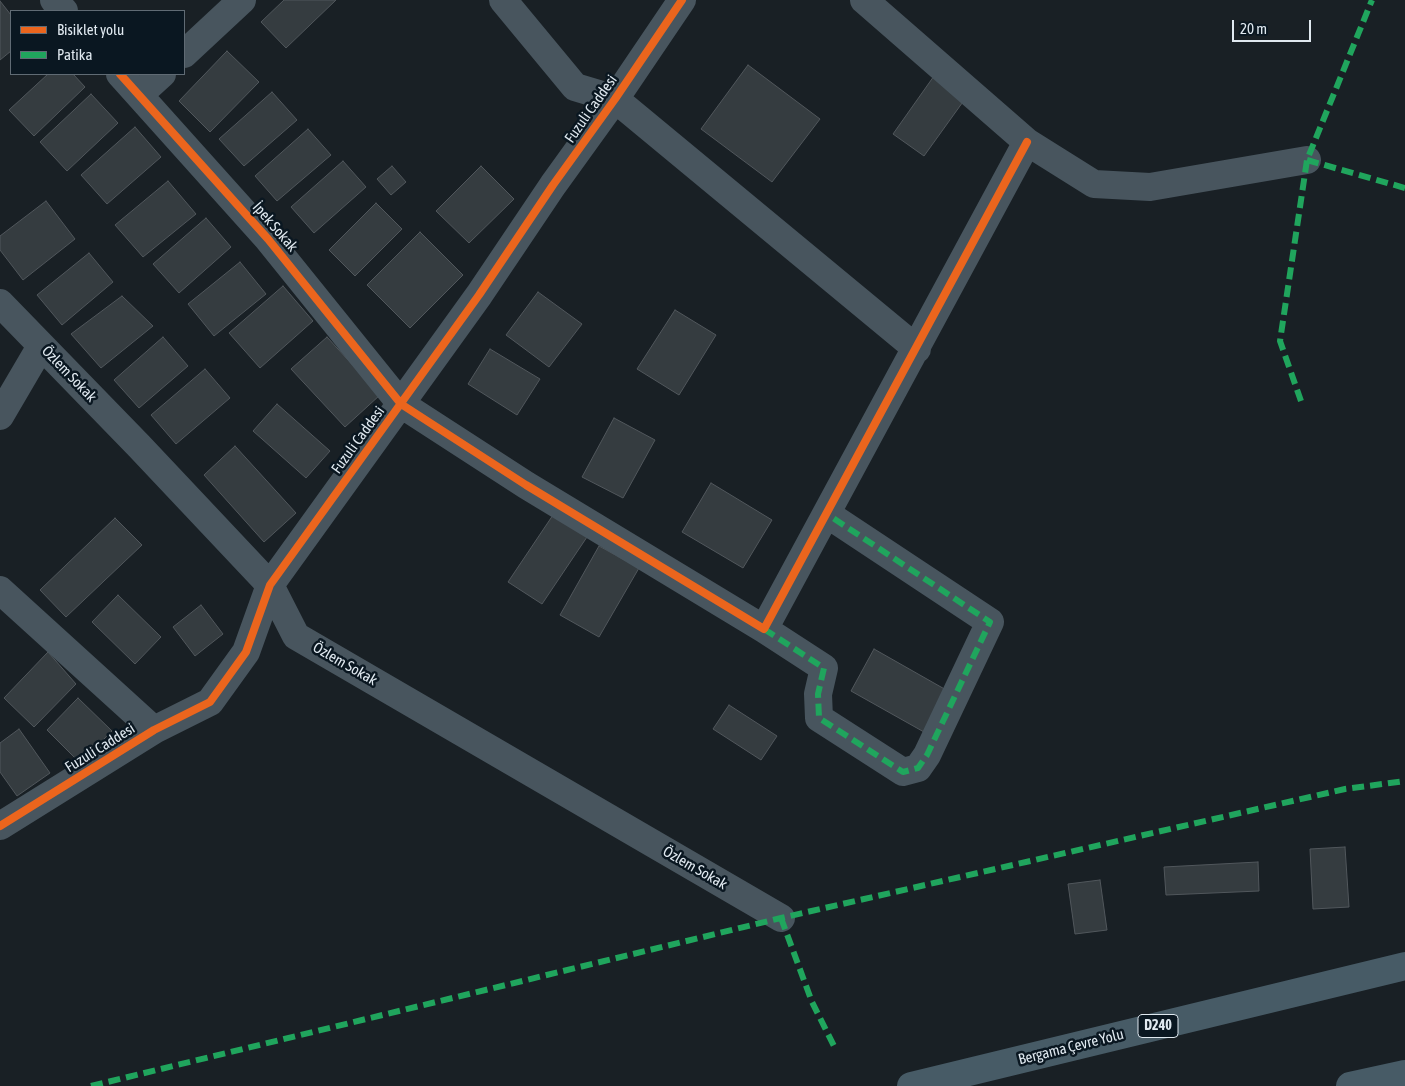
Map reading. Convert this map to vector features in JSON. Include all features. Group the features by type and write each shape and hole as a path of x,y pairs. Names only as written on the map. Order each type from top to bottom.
{"highway":[{"name":"Bergama Çevre Yolu","path":"911,1086 1405,966"},
{"path":"1350,1086 1405,1074"}],"street":[{"path":"54,0 63,10"},
{"path":"185,53 242,0"},
{"path":"503,0 575,87 615,99 917,349"},
{"name":"Fuzuli Caddesi","path":"0,826 154,730 210,702 246,652 270,585 479,295 682,0"},
{"path":"864,0 1027,142 1094,184 1150,187 1307,160"},
{"name":"İpek Sokak","path":"121,75 268,239 401,404 526,485 764,629 824,668 818,694 819,718 903,772 918,768 928,755 990,622 827,514"},
{"path":"139,95 161,75"},
{"path":"764,629 917,349 1027,142"},
{"name":"Özlem Sokak","path":"0,303 139,446 270,585 296,636 781,918"},
{"path":"0,416 41,346"},
{"path":"0,590 154,730"}],"building":[{"path":"284,0 336,0 286,48 261,22"},
{"path":"0,1 10,14 10,52 0,60"},
{"path":"227,51 259,82 210,132 179,101"},
{"path":"748,65 820,119 772,182 701,129"},
{"path":"47,75 74,75 85,87 34,136 9,110"},
{"path":"934,76 965,99 924,156 893,134"},
{"path":"272,92 297,120 244,166 219,139"},
{"path":"91,94 118,123 67,171 40,142"},
{"path":"135,127 161,157 107,204 81,175"},
{"path":"308,129 331,155 277,201 255,176"},
{"path":"343,161 366,187 314,233 291,207"},
{"path":"392,166 406,182 391,195 377,179"},
{"path":"481,166 514,199 469,243 436,211"},
{"path":"168,181 196,214 143,257 115,225"},
{"path":"46,201 75,239 23,280 0,250 0,236"},
{"path":"376,203 402,229 355,276 329,250"},
{"path":"206,218 231,247 179,293 153,264"},
{"path":"420,232 463,275 410,328 367,285"},
{"path":"89,253 113,282 62,325 37,295"},
{"path":"240,262 266,294 214,336 188,304"},
{"path":"283,286 313,321 260,368 229,333"},
{"path":"538,292 582,324 549,367 506,335"},
{"path":"122,296 153,326 101,368 71,334"},
{"path":"675,310 716,335 679,395 637,369"},
{"path":"163,337 188,366 139,408 114,380"},
{"path":"327,337 380,395 345,427 291,369"},
{"path":"490,349 540,379 517,415 468,384"},
{"path":"205,369 230,398 176,444 151,415"},
{"path":"277,404 330,451 306,478 253,431"},
{"path":"614,418 655,440 623,498 582,477"},
{"path":"235,446 296,513 264,542 204,475"},
{"path":"711,483 772,520 743,568 682,532"},
{"path":"553,515 587,537 542,604 508,582"},
{"path":"115,518 142,545 66,617 40,590"},
{"path":"599,546 639,568 599,637 560,615"},
{"path":"118,595 161,637 135,664 92,622"},
{"path":"201,605 223,634 195,656 173,627"},
{"path":"874,649 948,691 924,732 851,691"},
{"path":"48,652 76,684 34,727 4,698"},
{"path":"78,698 112,731 80,763 47,730"},
{"path":"729,705 777,736 761,760 713,729"},
{"path":"19,729 50,773 17,796 0,772 0,743"},
{"path":"1345,847 1349,907 1313,909 1310,849"},
{"path":"1258,862 1259,891 1166,895 1164,867"},
{"path":"1100,880 1107,930 1075,934 1068,884"}],"marked path":[{"path":"1301,401 1280,341 1307,160 1372,0"},
{"path":"1307,160 1405,188"},
{"path":"764,629 824,668 818,694 819,718 903,772 918,768 927,755 990,622 827,514"},
{"path":"91,1086 781,918 1345,789 1405,781"},
{"path":"781,918 812,1002 836,1050"}],"cycle path":[{"path":"0,826 154,730 210,702 246,652 270,585 479,295 682,0"},
{"path":"121,75 268,239 401,404 526,485 764,629 1027,142"}]}
